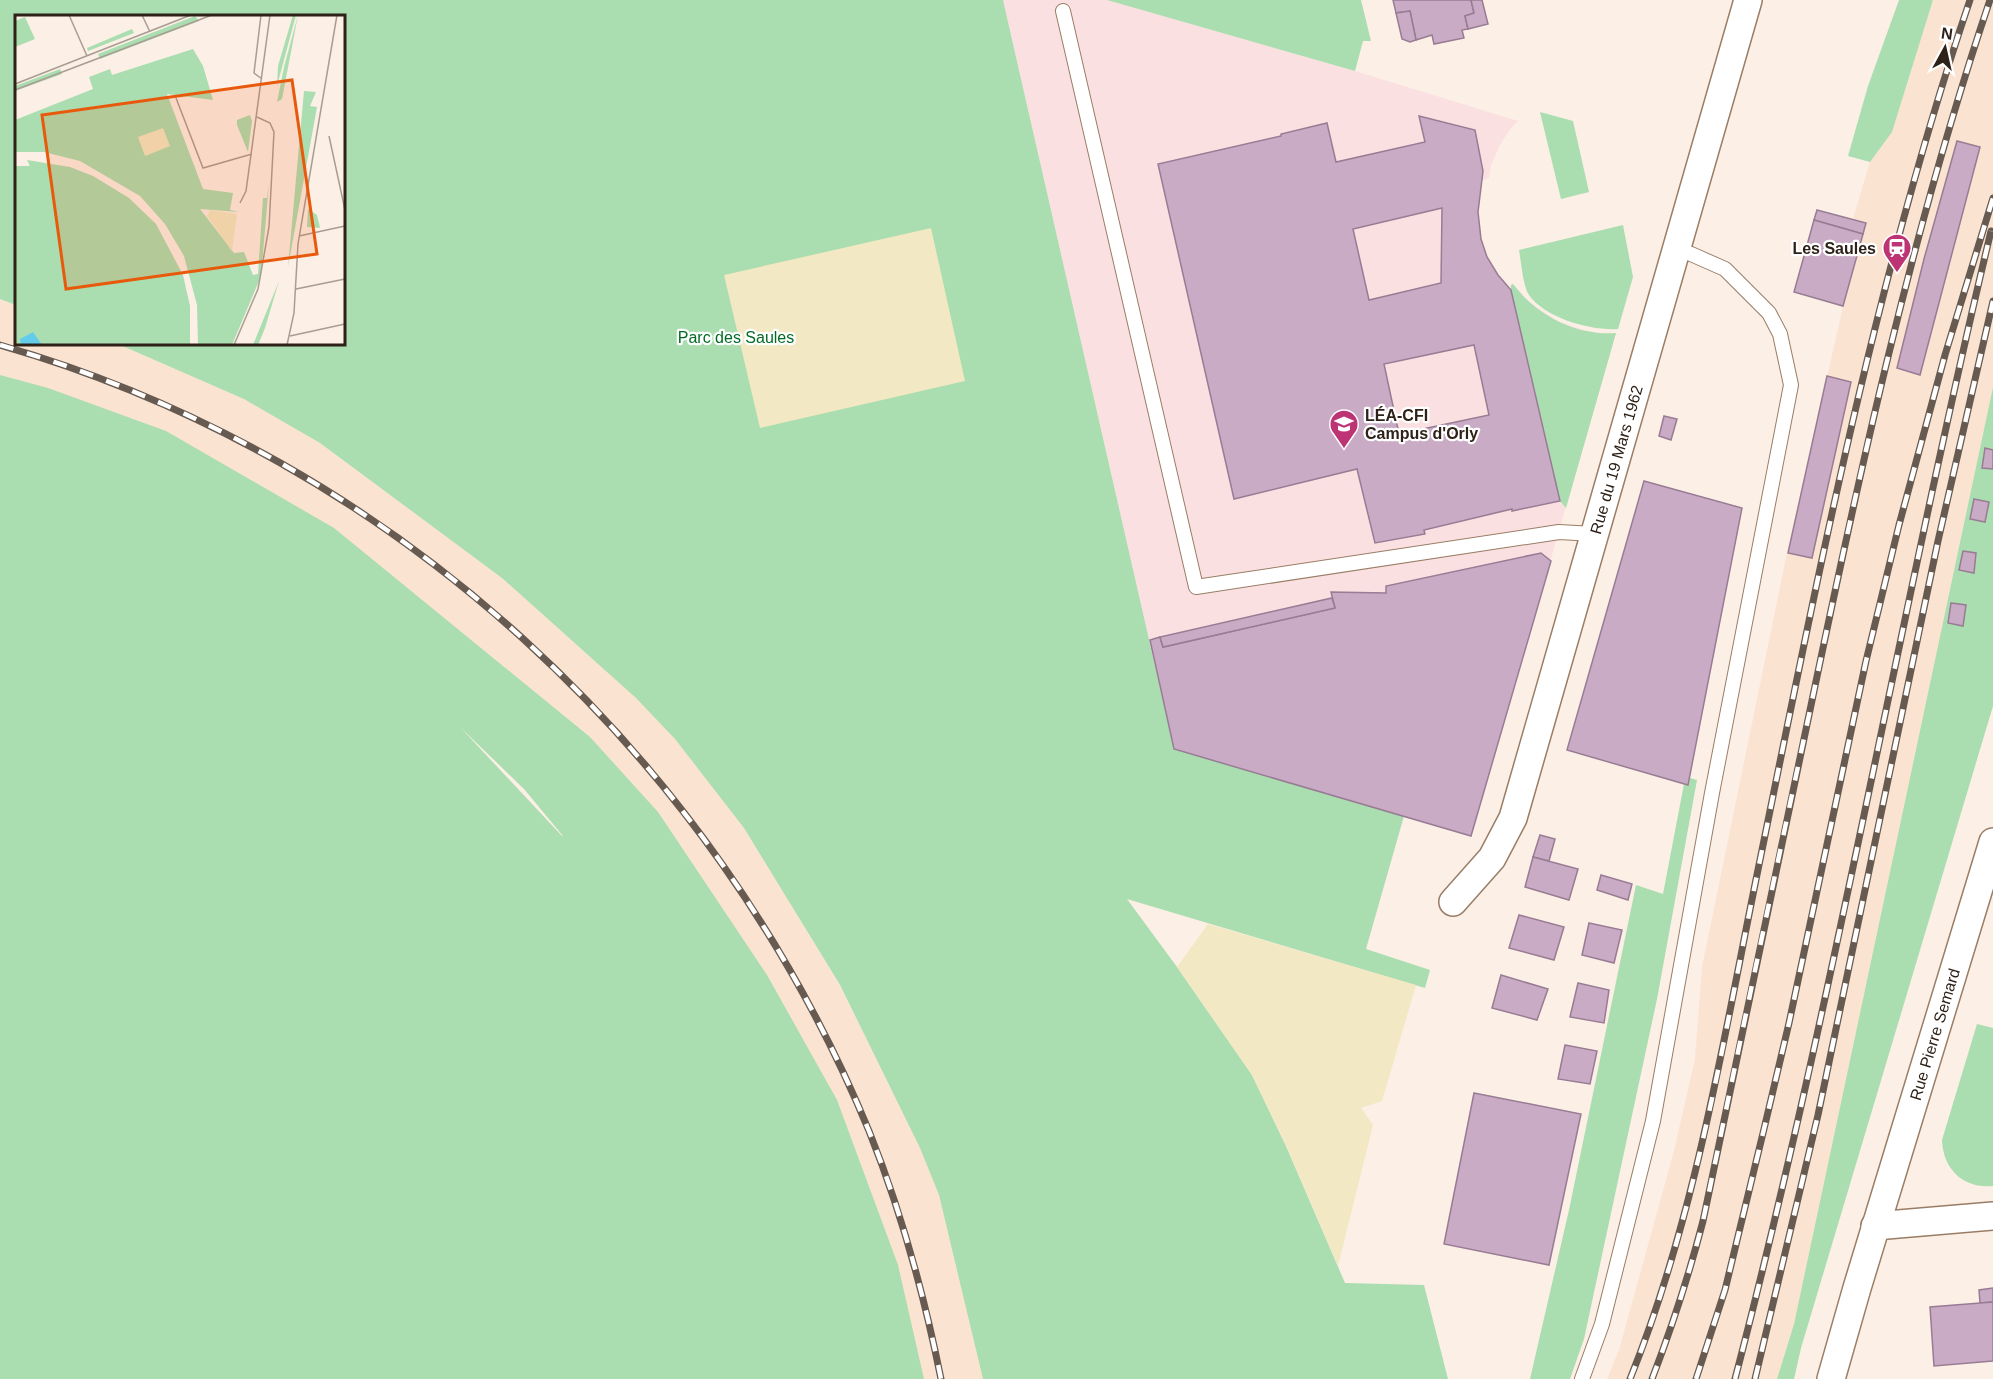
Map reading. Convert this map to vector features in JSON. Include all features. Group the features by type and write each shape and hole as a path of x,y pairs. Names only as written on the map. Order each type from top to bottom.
{"street":[{"name":"Rue du 19 Mars 1962","path":"1453,902 1492,858 1513,818 1748,0"},
{"name":"Rue Pierre Semard","path":"1831,1379 1875,1226 1993,842"},
{"path":"1875,1226 1993,1216"}],"lane":[{"path":"1063,11 1196,587 1559,532 1594,534"},
{"path":"1582,1379 1602,1324 1653,1121 1712,793 1791,385 1780,333 1768,313 1725,269 1677,250"}],"shaded area":[{"name":"LÉA-CFI Campus d'Orly","path":"1003,0 1107,0 1355,71 1518,121 1500,145 1491,165 1489,178 1481,181 1478,212 1481,239 1487,257 1510,289 1513,284 1530,303 1559,322 1587,331 1616,333 1471,836 1174,749"},
{"path":"1933,0 1993,0 1993,387 1794,1324 1777,1379 1607,1379 1619,1350 1674,1151 1695,1059 1702,967 1787,553 1843,307 1794,292 1817,210 1853,219 1870,162 1892,132"},
{"path":"0,299 15,305 15,345 120,345 245,399 320,443 502,578 636,698 675,739 744,828 840,986 920,1148 939,1195 983,1379 868,1379 590,737 0,423"}],"green space":[{"name":"Parc des Saules","path":"0,0 1003,0 1174,749 1404,816 1366,949 1430,970 1425,988 1127,899 1252,1075 1286,1146 1345,1283 1424,1285 1448,1379 983,1379 939,1195 920,1148 840,985 744,828 675,739 636,698 502,578 320,443 244,399 120,345 345,345 345,15 15,15 15,305 0,299"},
{"path":"1107,0 1361,0 1371,41 1363,41 1355,71"},
{"path":"1899,0 1933,0 1892,132 1870,162 1848,156 1868,86"},
{"path":"1540,112 1573,121 1589,192 1561,199"},
{"path":"1623,225 1633,277 1618,329 1595,328 1569,321 1546,310 1529,295 1519,250"},
{"path":"1513,284 1534,306 1559,322 1587,331 1616,333 1566,508 1560,501 1511,290"},
{"path":"0,375 48,388 166,431 334,528 590,737 658,812 767,975 837,1100 898,1265 924,1379 0,1379","holes":["460,727 524,789 563,836"]},
{"path":"1993,387 1993,706 1801,1348 1794,1379 1777,1379 1794,1324"},
{"path":"1690,778 1697,780 1657,999 1584,1339 1570,1379 1530,1379 1569,1210 1636,885 1663,894 1684,784 1688,785"},
{"path":"1977,1024 1993,1028 1993,1186 1973,1184 1957,1175 1946,1160 1942,1140"}],"sand":[{"path":"931,228 965,381 760,428 724,275"},
{"path":"1208,924 1416,985 1382,1101 1361,1108 1373,1125 1338,1266 1286,1146 1252,1075 1177,967"}],"building":[{"path":"1393,0 1471,0 1474,13 1465,16 1468,29 1462,30 1464,38 1434,44 1432,35 1416,40 1410,11 1396,13"},
{"path":"1471,0 1482,0 1488,24 1468,29 1465,16 1474,13"},
{"path":"1410,11 1416,40 1410,42 1402,39 1396,13"},
{"path":"1419,116 1475,130 1483,171 1478,212 1481,239 1487,257 1511,290 1560,501 1512,511 1512,509 1424,530 1425,534 1375,543 1357,469 1234,499 1158,164 1327,123 1336,162 1425,142","holes":["1442,208 1441,283 1369,300 1353,229","1474,345 1489,415 1399,434 1384,364"]},
{"path":"1957,141 1980,147 1920,375 1897,368"},
{"path":"1817,210 1866,223 1863,234 1814,220"},
{"name":"Les Saules","path":"1814,220 1863,234 1843,306 1794,292"},
{"path":"1827,376 1851,382 1812,558 1788,553"},
{"path":"1664,416 1677,419 1671,440 1659,436"},
{"path":"1985,448 1993,450 1993,469 1982,468"},
{"path":"1644,481 1742,508 1688,785 1567,750"},
{"path":"1974,499 1989,502 1985,522 1970,519"},
{"path":"1963,551 1976,553 1974,573 1959,570"},
{"path":"1541,553 1551,561 1471,836 1174,749 1150,640 1160,637 1163,647 1335,608 1331,592 1386,593 1386,586"},
{"path":"1332,598 1335,608 1163,647 1160,637"},
{"path":"1951,603 1966,605 1963,626 1948,623"},
{"path":"1540,835 1555,839 1549,861 1533,857"},
{"path":"1533,857 1578,869 1569,900 1525,887"},
{"path":"1601,875 1632,884 1628,900 1597,890"},
{"path":"1519,915 1564,927 1554,960 1509,948"},
{"path":"1589,923 1622,930 1614,963 1582,955"},
{"path":"1501,975 1548,989 1537,1020 1492,1008"},
{"path":"1578,983 1609,990 1604,1023 1570,1017"},
{"path":"1565,1045 1597,1051 1590,1084 1558,1079"},
{"path":"1474,1093 1581,1114 1549,1265 1444,1244"},
{"path":"1993,1288 1993,1302 1980,1303 1979,1290"},
{"path":"1993,1302 1993,1361 1934,1366 1930,1307"}],"railway":[{"path":"1630,1379 1674,1253 1707,1123 1804,643 1877,319 1936,105 1970,0"},
{"path":"1652,1379 1680,1301 1703,1221 1828,625 1889,354 1935,176 1990,0"},
{"path":"1696,1379 1725,1290 1764,1129 1789,1023 1866,661 1899,525 1945,355 1993,198"},
{"path":"1735,1379 1771,1236 1836,950 1958,374 1991,231"},
{"path":"1755,1379 1818,1115 1938,541 1993,301"},
{"path":"0,345 144,396 280,463 407,544 524,639 630,747 723,865 803,994 869,1131 881,1161 911,1253 941,1379"}],"place":[{"name":"Les Saules","path":"1897,274"},
{"name":"LÉA-CFI Campus d'Orly","path":"1344,450"}]}
